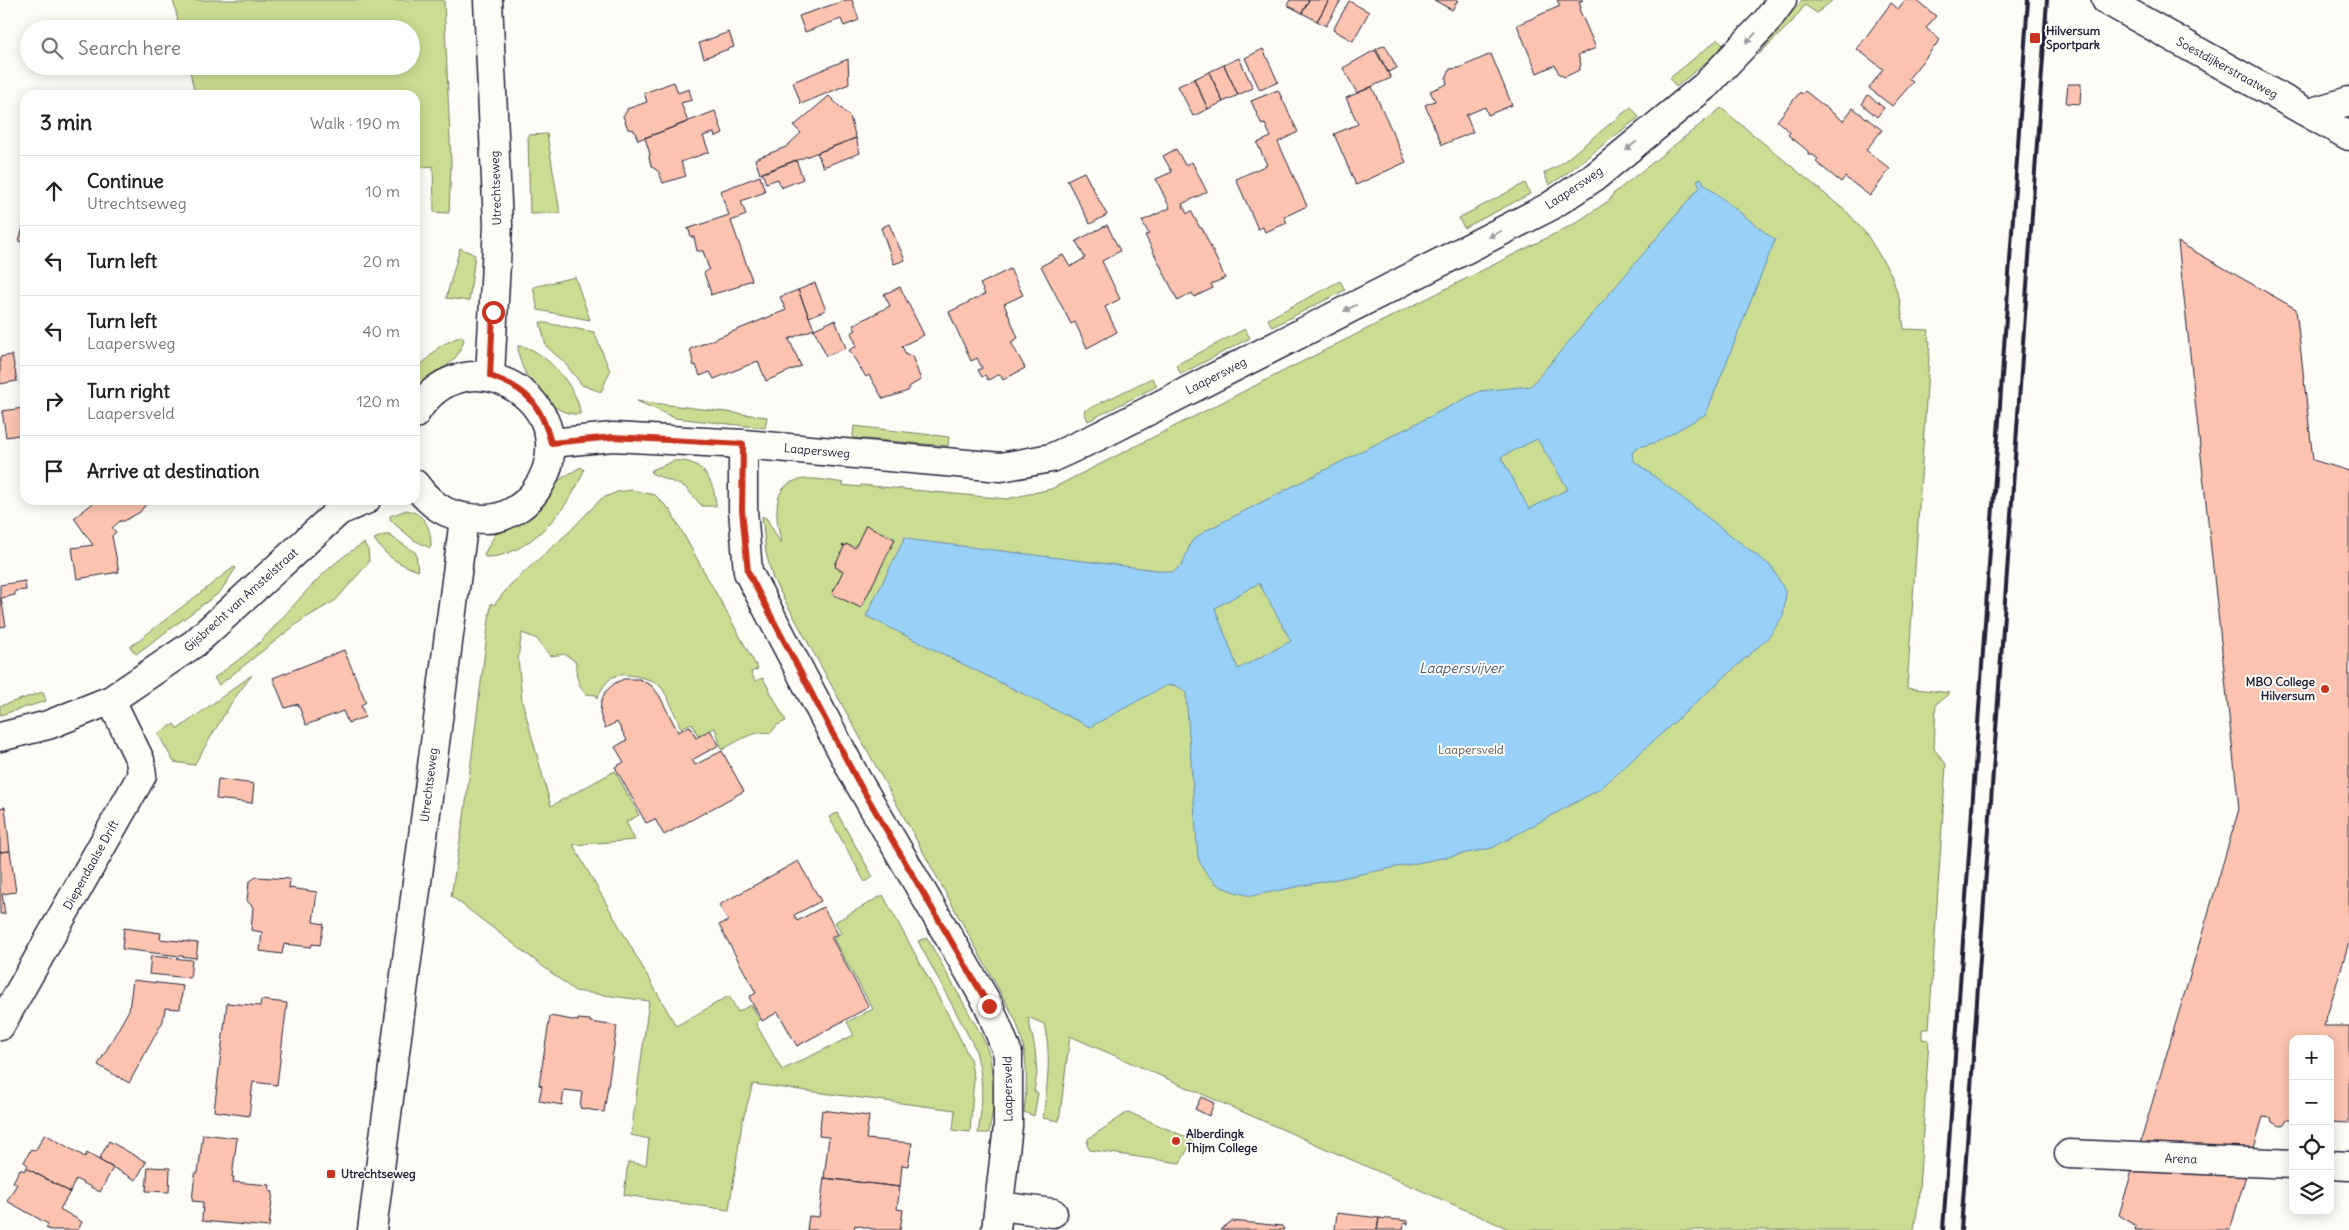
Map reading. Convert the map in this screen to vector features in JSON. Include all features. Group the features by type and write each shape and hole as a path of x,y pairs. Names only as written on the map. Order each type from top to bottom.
{"street":[{"name":"Utrechtseweg","path":"488,0 498,225 490,376"},
{"name":"Laapersweg","path":"551,443 613,437 743,444 1001,467 1051,458 1099,436 1549,207 1596,176 1706,85 1766,22 1782,0"},
{"name":"Soestdijkerstraatweg","path":"2106,0 2349,136"},
{"path":"2309,113 2349,101"},
{"path":"420,408 432,393 444,385 473,375 490,376 520,389 531,399 546,424 551,443 550,460 543,481 529,499 511,512 492,519 464,519 435,506 420,490"},
{"name":"Laapersveld","path":"743,444 742,510 748,572 856,778 989,1006 1008,1054 1008,1126 998,1218"},
{"name":"Gijsbrecht van Amstelstraat","path":"0,737 48,725 111,700 195,643 339,511 354,505"},
{"name":"Utrechtseweg","path":"372,1230 464,519"},
{"name":"Diependaalse Drift","path":"0,1026 142,775 140,760 111,700"},
{"name":"Arena","path":"2069,1154 2289,1164"},
{"path":"2334,1165 2349,1166"},
{"path":"998,1218 1053,1213"}],"green space":[{"path":"173,0 444,0 451,163 449,213 434,212 433,166 420,167 420,90 194,90 191,75 420,75 420,20 178,20"},
{"path":"1802,0 1833,0 1817,13 1805,5 1792,22 1758,55"},
{"path":"1718,39 1723,45 1712,57 1676,87 1670,78"},
{"path":"1631,107 1639,117 1549,185 1544,173 1558,166"},
{"name":"Laapersveld","path":"1721,108 1848,213 1867,235 1891,274 1900,301 1904,329 1929,330 1928,341 1930,341 1907,688 1950,693 1936,704 1934,749 1946,764 1929,1029 1922,1029 1922,1039 1929,1040 1918,1205 1914,1230 1511,1230 1070,1036 1059,1121 1043,1118 1048,1071 1048,1048 1044,1024 1028,1017 1035,1049 1037,1074 1034,1091 1038,1093 1034,1116 1024,1112 1026,1088 1025,1054 1015,1019 773,579 766,553 762,516 767,519 781,544 777,513 779,496 784,488 792,482 801,479 823,480 860,487 861,485 1007,499 1051,489 1574,224 1610,200 1613,194"},
{"path":"547,134 560,213 530,214 528,135"},
{"path":"1525,183 1530,194 1464,228 1459,218"},
{"path":"460,248 475,255 469,301 446,298"},
{"path":"575,277 590,320 538,310 533,287"},
{"path":"1340,281 1345,290 1272,327 1268,319"},
{"path":"540,322 594,332 610,371 601,392 582,385 564,362 546,346"},
{"path":"1245,329 1250,338 1181,374 1176,365"},
{"path":"461,336 464,340 456,357 450,363 420,384 420,366 440,346"},
{"path":"518,346 538,353 558,371 574,394 579,404 580,414 558,409 538,392 523,369"},
{"path":"1152,378 1157,386 1088,421 1084,411"},
{"path":"637,401 767,417 765,428 675,418"},
{"path":"854,426 949,437 948,446 853,438"},
{"path":"674,461 692,463 705,473 713,488 716,506 702,506 685,487 651,473 652,470"},
{"path":"581,467 584,470 578,484 569,499 546,527 532,540 516,549 501,555 485,557 484,554 495,535 562,478"},
{"path":"632,490 655,495 670,510 758,669 751,672 755,681 763,678 786,721 777,725 771,733 764,732 752,735 722,750 715,728 698,736 692,723 681,728 666,695 655,682 630,675 617,676 604,685 597,699 597,695 585,694 577,675 576,662 565,654 550,656 537,639 522,633 518,657 522,701 551,806 615,771 639,815 626,822 635,840 573,845 676,1026 729,996 738,1012 751,1005 760,1020 756,1024 782,1070 854,1035 847,1022 873,1009 833,938 841,933 835,922 883,895 951,1020 970,1059 974,1078 970,1132 953,1130 955,1110 753,1084 742,1123 729,1210 624,1195 628,1162 646,1165 649,1139 631,1135 649,1001 575,991 451,896 465,810 491,603 494,605 510,585 569,532 601,499 617,492"},
{"path":"407,510 419,515 426,523 430,533 430,548 414,540 391,521 390,516"},
{"path":"389,535 416,553 418,571 399,563 383,551 374,539"},
{"path":"364,543 368,550 369,562 336,600 302,620 219,685 214,678 257,645 322,575"},
{"path":"234,567 236,568 220,592 136,654 130,647"},
{"path":"252,675 233,700 194,765 174,762 158,734 174,724 178,729"},
{"path":"43,692 46,701 0,715 0,706"},
{"path":"837,813 873,877 865,882 829,817"},
{"path":"927,938 983,1038 990,1057 995,1097 989,1133 978,1133 982,1090 975,1048 918,941"},
{"path":"1128,1112 1193,1140 1180,1163 1090,1150 1087,1145 1088,1139"}],"water":[{"name":"Laapersvijver","path":"1701,178 1704,184 1775,240 1706,414 1657,442 1636,448 1632,453 1633,460 1772,567 1786,593 1783,616 1769,637 1600,789 1492,848 1251,896 1232,891 1218,885 1208,875 1198,858 1186,693 1181,689 1174,685 1165,686 1090,727 866,616 905,537 913,540 1173,572 1182,565 1191,542 1205,531 1480,391 1531,386 1700,187 1697,180","holes":["1537,439 1568,489 1529,509 1501,457","1259,583 1291,641 1238,669 1215,608"]}],"building":[{"path":"846,0 852,0 859,20 844,26 841,19 805,32 799,16"},
{"path":"1290,0 1309,0 1302,13 1287,5"},
{"path":"1309,0 1329,0 1317,21 1302,13"},
{"path":"1329,0 1341,0 1326,26 1317,21"},
{"path":"1434,0 1458,0 1452,10"},
{"path":"1557,0 1583,0 1579,2 1581,8 1579,9 1596,48 1578,55 1581,64 1579,70 1565,77 1559,74 1555,65 1537,73 1517,25 1560,6"},
{"path":"1905,0 1916,0 1936,16 1926,28 1940,40 1908,79 1913,82 1892,106 1869,88 1883,69 1857,49 1891,3 1898,9"},
{"path":"1349,1 1369,12 1353,41 1333,30"},
{"path":"729,32 734,47 704,58 699,43"},
{"path":"1385,45 1397,68 1388,72 1376,49"},
{"path":"1263,49 1278,82 1260,90 1245,58"},
{"path":"1375,50 1391,78 1357,93 1343,68"},
{"path":"1491,54 1512,105 1488,115 1485,107 1466,115 1473,132 1442,145 1425,105 1435,101 1430,91 1447,84 1446,78 1450,69 1459,68"},
{"path":"1239,58 1253,88 1238,95 1224,65"},
{"path":"848,59 849,84 801,104 793,82"},
{"path":"1224,65 1238,95 1223,102 1209,72"},
{"path":"1209,72 1223,102 1208,109 1194,79"},
{"path":"1194,79 1208,109 1193,116 1178,86"},
{"path":"674,82 678,93 689,89 692,100 681,103 688,122 638,140 634,130 628,129 623,116 627,109 647,102 644,93"},
{"path":"2068,84 2081,84 2080,104 2066,103"},
{"path":"1372,87 1406,162 1356,185 1334,134 1358,124 1346,98"},
{"path":"1278,90 1298,132 1278,142 1307,206 1284,217 1287,223 1265,232 1263,227 1258,229 1236,179 1267,165 1257,143 1271,137 1265,124 1262,125 1251,101"},
{"path":"1805,91 1843,121 1853,108 1882,130 1866,150 1890,169 1870,196 1845,177 1841,182 1816,162 1818,159 1813,155 1808,155 1808,151 1788,135 1790,132 1777,121 1800,92 1802,94"},
{"path":"1868,95 1884,108 1877,117 1862,104"},
{"path":"829,96 850,117 856,138 760,174 755,159 786,147 801,133 794,126"},
{"path":"715,111 723,133 715,137 714,133 703,136 709,152 681,162 686,176 663,183 659,172 651,166 650,154 645,138"},
{"path":"856,138 860,153 823,167 817,153"},
{"path":"1176,149 1185,165 1192,162 1207,192 1182,204 1187,214 1191,211 1200,228 1202,228 1225,278 1211,284 1213,288 1194,297 1192,293 1178,301 1145,235 1149,234 1142,221 1170,208 1156,179 1172,172 1163,156"},
{"path":"796,160 803,179 781,188 778,179 766,183 762,173"},
{"path":"1084,172 1107,215 1090,224 1067,180"},
{"path":"760,176 765,192 741,201 746,215 731,221 752,280 740,284 740,286 710,295 704,273 709,269 703,251 697,251 694,237 691,237 687,229 729,215 720,191"},
{"path":"889,224 905,260 894,264 881,228"},
{"path":"1107,225 1120,251 1102,261 1120,299 1105,307 1117,332 1087,348 1075,322 1071,324 1041,266 1063,255 1070,267 1085,258 1076,241"},
{"path":"2178,242 2296,309 2313,460 2349,471 2349,942 2324,1026 2349,1026 2349,1123 2334,1122 2334,1035 2289,1035 2289,1119 2279,1126 2272,1122 2271,1118 2263,1117 2230,1230 2135,1230 2136,1226 2119,1215 2239,809"},
{"path":"1010,269 1023,295 1004,304 1018,338 1011,342 1025,368 1003,380 1000,374 988,380 985,375 982,377 978,370 982,368 977,358 971,361 949,312 985,294 980,284"},
{"path":"815,283 826,310 809,317 798,290"},
{"path":"900,287 924,335 902,346 906,355 912,356 921,380 910,386 908,391 883,399 869,375 866,377 849,350 857,346 851,333 856,330 853,325 890,306 884,294"},
{"path":"798,290 814,329 789,339 801,366 766,381 758,361 714,379 710,372 700,376 696,365 694,366 690,349 786,310 780,297"},
{"path":"835,320 846,348 826,356 814,329"},
{"path":"12,355 17,381 0,384 0,357"},
{"path":"20,409 20,435 6,437 2,411"},
{"path":"91,505 145,505 140,512 124,521 120,521 112,528 116,532 112,536 119,572 77,579 72,548 93,545 74,518"},
{"path":"866,525 895,539 861,608 832,594 843,571 835,567 836,564 834,563 836,563 844,547 842,545 845,546 846,544 855,548"},
{"path":"25,581 26,590 15,591 15,595 1,598 6,626 0,627 0,585"},
{"path":"344,650 366,702 361,705 365,717 348,723 343,711 306,725 298,704 285,708 273,678"},
{"path":"624,679 639,679 652,686 659,695 678,732 690,726 696,738 710,730 719,745 692,760 695,765 722,751 744,791 664,835 655,819 646,823 615,767 624,762 615,747 627,740 617,722 605,728 600,714 601,702 605,692 615,683"},
{"path":"218,779 254,784 252,803 216,799"},
{"path":"5,807 10,851 0,852 0,808"},
{"path":"10,851 16,892 2,894 5,914 0,914 0,852"},
{"path":"798,861 821,901 794,915 797,921 823,907 838,934 831,937 869,1007 797,1046 778,1012 762,1021 749,997 756,993 719,925 728,921 719,905"},
{"path":"256,877 290,879 289,888 317,892 313,922 324,924 320,945 312,944 311,947 284,944 282,954 260,951 262,932 251,930 253,907 247,901 249,882"},
{"path":"124,928 161,933 160,939 198,943 196,958 122,949"},
{"path":"151,956 192,960 190,978 149,974"},
{"path":"133,980 183,986 180,1009 165,1008 163,1021 129,1083 98,1065 129,1010"},
{"path":"261,1000 287,1003 277,1085 253,1082 249,1116 214,1111 227,1003 260,1006"},
{"path":"550,1016 578,1021 578,1019 590,1020 590,1022 617,1026 604,1112 580,1108 582,1092 564,1090 562,1105 539,1101 542,1086 539,1085"},
{"path":"1201,1097 1214,1103 1209,1116 1195,1109"},
{"path":"822,1110 869,1116 866,1139 912,1143 908,1166 902,1165 900,1187 824,1178 829,1137 819,1136"},
{"path":"45,1134 85,1157 87,1153 113,1168 100,1192 76,1179 70,1192 26,1168 28,1165 24,1162 31,1149 35,1151"},
{"path":"203,1134 237,1138 233,1182 270,1185 269,1191 273,1192 269,1227 202,1221 203,1202 192,1201 195,1173 198,1173"},
{"path":"109,1141 146,1162 136,1180 99,1160"},
{"path":"148,1167 170,1168 169,1192 146,1191"},
{"path":"26,1168 70,1192 60,1209 82,1222 78,1230 50,1230 46,1228 48,1224 7,1201 17,1184 13,1182 20,1169 24,1171"},
{"path":"824,1178 900,1187 897,1209 903,1210 900,1230 877,1230 855,1225 854,1230 807,1230 809,1216 819,1217"},
{"path":"1337,1213 1379,1218 1377,1230 1335,1230"},
{"path":"1379,1218 1408,1221 1408,1224 1404,1223 1403,1230 1377,1230"},
{"path":"1232,1221 1282,1226 1284,1230 1220,1230"}],"railway":[{"path":"1943,1230 2028,0"},
{"path":"1961,1230 2047,0"}],"place":[{"name":"Hilversum Sportpark","path":"2035,38"},
{"name":"MBO College Hilversum","path":"2325,689"},
{"name":"Alberdingk Thijm College","path":"1176,1141"},
{"name":"Utrechtseweg","path":"331,1174"}],"route":[{"path":"493,312 490,376 520,389 531,399 540,411 546,424 551,443 613,437 743,444 742,510 748,572 856,778 989,1006"}]}
